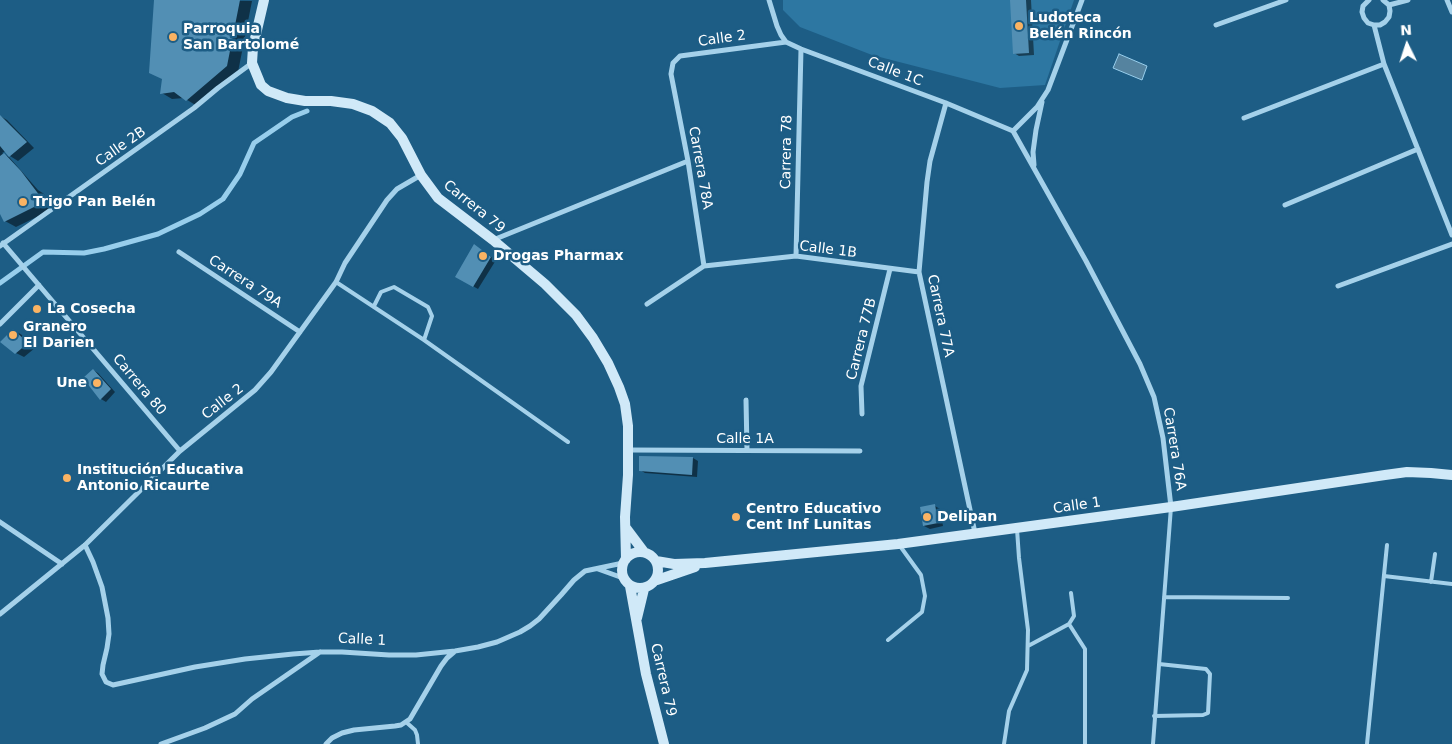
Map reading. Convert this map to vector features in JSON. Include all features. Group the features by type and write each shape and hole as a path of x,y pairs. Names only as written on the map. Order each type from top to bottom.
{"main road":[{"path":"252,63 253,47 264,0"},
{"name":"Carrera 79","path":"252,63 261,85 277,96 304,101 331,101 353,104 372,111 384,119 396,129 421,176 438,198 493,240 562,299 576,315 608,363 625,404 629,450 625,561"},
{"name":"Calle 1","path":"656,561 674,564 705,563 898,544 1407,472 1452,475"},
{"path":"625,528 644,552 653,557 659,570 653,584 639,589 626,582 622,573 625,561 634,553 644,552"},
{"name":"Calle 1","path":"656,580 705,563"},
{"name":"Carrera 79","path":"626,582 646,674 664,744"},
{"name":"Carrera 79","path":"636,622 644,588"}],"street":[{"path":"769,0 777,26 786,42"},
{"path":"1013,132 1043,99 1048,90 1082,0"},
{"path":"1216,25 1286,0"},
{"path":"1367,0 1362,12 1364,18 1368,23 1380,25 1389,17 1390,11 1389,6 1383,0"},
{"path":"1389,6 1408,0"},
{"path":"1447,0 1452,12"},
{"path":"1374,25 1384,64 1452,235"},
{"name":"Calle 1C","path":"786,42 946,103 1013,132"},
{"name":"Calle 2","path":"671,74 673,64 680,56 786,42"},
{"name":"Carrera 78","path":"796,256 801,48"},
{"name":"Calle 2B","path":"2,244 194,108 252,63"},
{"path":"1244,118 1384,64"},
{"name":"Carrera 78A","path":"671,74 688,161 704,266"},
{"path":"1034,168 1033,152 1043,99"},
{"name":"Carrera 77A","path":"946,103 930,161 919,272 974,533"},
{"name":"Carrera 76A","path":"1013,132 1086,261 1140,364 1154,397 1163,438 1171,506"},
{"path":"1285,205 1418,149"},
{"path":"493,240 688,161"},
{"name":"Calle 2","path":"0,614 84,545 180,451 255,390 336,282 345,263 387,200 397,189 421,176"},
{"name":"Carrera 80","path":"2,244 180,451"},
{"path":"1338,286 1452,244"},
{"name":"Carrera 79A","path":"179,252 300,332"},
{"name":"Calle 1B","path":"704,266 796,256 919,272"},
{"path":"647,304 704,266"},
{"name":"Carrera 77B","path":"862,414 861,386 890,269"},
{"path":"0,324 39,285"},
{"path":"746,400 747,450"},
{"name":"Calle 1A","path":"629,450 860,451"},
{"path":"0,522 62,564"},
{"name":"Calle 1","path":"84,545 93,562 102,587 108,618 109,634 103,665 103,678 109,684 120,685 195,667 245,659 320,652 416,655 478,647 497,642 520,632 539,619 562,596 574,580 585,571 625,561"},
{"path":"598,569 626,582"},
{"path":"326,744 332,738 342,733 396,726 406,722 413,716 441,666 454,651"},
{"path":"161,744 205,728 235,714 252,699 320,652"}],"lane":[{"path":"336,282 424,340 568,442"},
{"path":"374,306 381,292 394,287 428,307 432,316 424,340"},
{"name":"Carrera 76A","path":"1153,744 1171,506"},
{"path":"1004,744 1009,711 1027,670 1028,630 1017,528"},
{"path":"888,640 922,612 925,596 922,575 898,544"},
{"path":"1367,744 1387,545"},
{"path":"1432,582 1436,554"},
{"path":"1384,576 1452,584"},
{"path":"1028,646 1069,624 1074,616 1071,593"},
{"path":"1164,596 1288,598"},
{"path":"1069,624 1085,649 1085,744"},
{"path":"1154,716 1203,715 1208,712 1210,674 1206,669 1160,664"},
{"path":"406,722 415,730 418,744"}],"shaded area":[{"path":"783,0 1074,0 1045,85 1000,88 872,55 800,27 783,10"},
{"path":"1119,54 1147,66 1142,80 1113,68"}],"building":[{"path":"154,0 240,0 227,66 186,101 174,92 160,94 162,79 149,73"},
{"name":"Ludoteca Belén Rincón","path":"1010,0 1026,0 1029,53 1013,54"},
{"path":"0,115 27,142 9,157 0,146"},
{"path":"4,153 21,171 43,200 40,204 4,222 0,214 0,156"},
{"path":"474,244 491,257 473,287 455,277"},
{"name":"Granero El Darien","path":"13,329 28,343 15,354 0,342"},
{"name":"Une","path":"93,369 111,389 100,400 83,378"},
{"path":"639,456 693,457 692,475 639,471"},
{"path":"935,504 938,523 923,526 920,507"}],"waterway":[{"path":"0,283 43,252 84,253 104,249 158,234 200,214 223,199 240,174 254,143 292,117 307,111"}],"place":[{"name":"Ludoteca Belén Rincón","path":"1019,26"},
{"name":"Parroquia San Bartolomé","path":"173,37"},
{"name":"Trigo Pan Belén","path":"23,202"},
{"name":"Drogas Pharmax","path":"483,256"},
{"name":"La Cosecha","path":"37,309"},
{"name":"Granero El Darien","path":"13,335"},
{"name":"Une","path":"97,383"},
{"name":"Institución Educativa Antonio Ricaurte","path":"67,478"},
{"name":"Centro Educativo Cent Inf Lunitas","path":"736,517"},
{"name":"Delipan","path":"927,517"}]}
